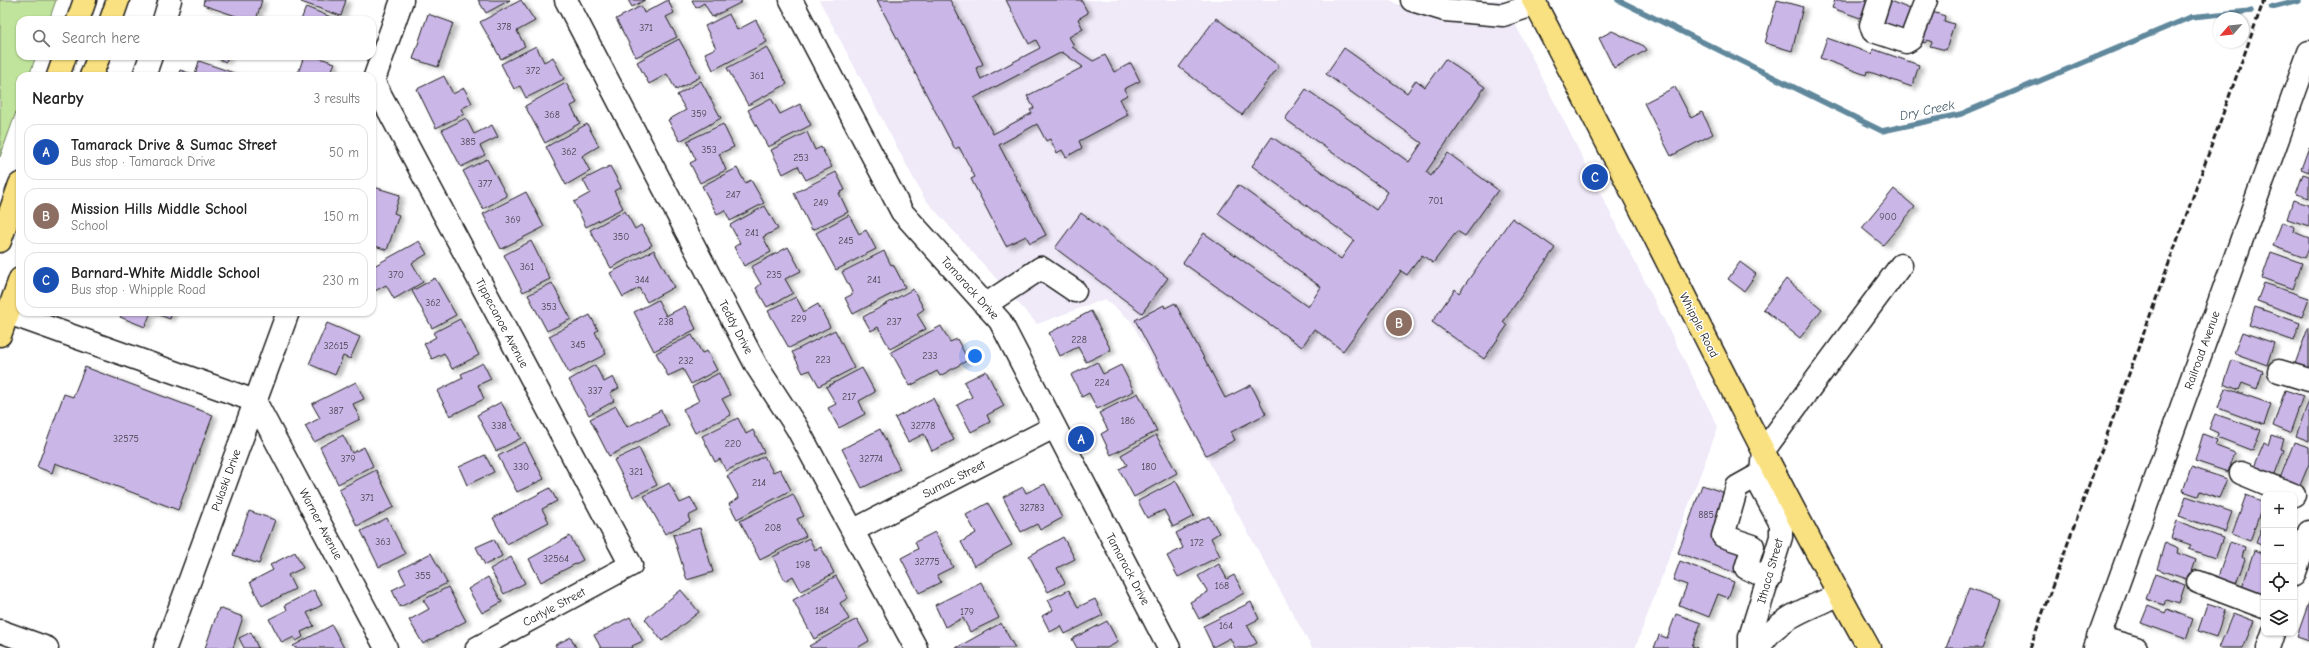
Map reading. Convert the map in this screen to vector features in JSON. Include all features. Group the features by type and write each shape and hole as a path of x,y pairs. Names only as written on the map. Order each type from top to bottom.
{"main road":[{"path":"79,16 85,0"},
{"path":"112,16 118,0"},
{"name":"Whipple Road","path":"1534,2 1839,595 1869,648"},
{"path":"59,72 64,60"},
{"path":"93,72 97,60"},
{"path":"0,241 16,195"},
{"path":"0,335 16,290"}],"street":[{"path":"165,16 170,0"},
{"path":"376,74 402,0"},
{"name":"Teddy Drive","path":"566,0 756,365 797,428 854,530 916,648"},
{"name":"Tamarack Drive","path":"791,0 902,212 1000,321 1169,648"},
{"path":"1412,0 1445,10 1503,15 1534,2"},
{"path":"1879,0 1871,25 1873,31 1906,42 1911,39 1926,0"},
{"name":"Railroad Avenue","path":"2096,642 2309,52"},
{"path":"145,72 150,60"},
{"name":"Tippecanoe Avenue","path":"376,89 631,565"},
{"path":"1764,450 1901,265"},
{"path":"985,304 1041,268 1075,291"},
{"path":"8,313 16,316"},
{"path":"16,316 255,401"},
{"name":"Pulaski Drive","path":"166,648 287,316"},
{"path":"2279,371 2309,380"},
{"name":"Warner Avenue","path":"255,401 386,648"},
{"name":"Sumac Street","path":"854,530 1054,427"},
{"name":"Ithaca Street","path":"1750,648 1750,637 1770,579 1781,537 1781,524 1761,487 1764,450"},
{"path":"1762,473 1737,487 1723,536 1754,546 1746,568 1770,579"},
{"path":"2241,473 2287,492"},
{"path":"2297,496 2309,501"},
{"path":"2297,566 2309,532"},
{"name":"Carlyle Street","path":"477,648 631,565"},
{"path":"2198,582 2261,606"},
{"path":"1759,648 1764,639 1778,624 1795,614 1839,595"},
{"path":"2268,648 2272,636"},
{"path":"4,638 47,648"},
{"path":"2096,642 2136,648"}],"shaded area":[{"path":"819,0 1390,0 1399,5 1465,7 1491,0 1503,0 1718,427 1635,648 1312,648 1131,321 1105,299 1037,324 924,198"}],"green space":[{"path":"0,0 56,0 50,16 16,16 16,60 35,60 30,72 16,72 16,112 0,157"}],"building":[{"path":"204,0 262,0 257,16 236,16 203,5"},
{"path":"302,0 346,0 341,16 301,2"},
{"path":"478,0 510,0 486,13"},
{"path":"521,0 535,21 517,31 525,46 501,59 480,22"},
{"path":"628,0 645,0 632,7"},
{"path":"668,0 674,13 666,17 677,37 636,57 616,19 641,6 644,13"},
{"path":"692,0 740,0 742,2 712,17 704,3 696,8"},
{"path":"877,0 950,0 983,64 976,68 981,79 1040,48 1036,40 1029,44 1006,0 1081,0 1088,13 1078,19 1083,29 1069,37 1074,46 1072,47 1093,61 1105,55 1114,72 1131,63 1140,81 1124,89 1127,95 1120,99 1128,115 1079,141 1082,148 1066,157 1062,150 1057,153 1050,139 1046,141 1037,124 999,145 1046,235 1030,243 1026,236 1006,246 971,179 975,177 959,147 955,149","holes":["1062,52 1083,67 1027,96 1034,108 1030,110 1032,113 993,134 974,98"]},
{"path":"1777,0 1803,7 1792,51 1765,43"},
{"path":"1835,0 1870,0 1863,19 1832,8"},
{"path":"1890,1 1915,11 1906,35 1881,25"},
{"path":"306,7 328,16 303,16"},
{"path":"1929,11 1945,16 1944,21 1954,24 1946,50 1930,46 1932,42 1927,40 1925,43 1919,41"},
{"path":"428,14 453,23 438,67 413,59"},
{"path":"729,14 737,30 756,20 767,42 713,70 705,53 716,48 705,26"},
{"path":"1216,18 1279,66 1242,115 1179,67"},
{"path":"1612,31 1644,46 1647,50 1614,68 1599,38"},
{"path":"1827,38 1872,54 1873,49 1919,65 1912,87 1867,71 1866,75 1820,58"},
{"path":"679,39 700,77 676,90 667,74 649,84 637,62"},
{"path":"536,46 544,62 553,57 564,79 526,98 520,86 514,89 501,64"},
{"path":"767,47 787,84 748,105 727,68"},
{"path":"1344,48 1407,93 1416,80 1425,87 1445,59 1485,87 1426,172 1431,176 1448,153 1498,190 1465,236 1457,231 1433,263 1422,255 1407,275 1401,271 1343,351 1314,329 1302,347 1183,263 1204,233 1308,307 1321,287 1218,214 1238,185 1341,259 1354,240 1252,166 1272,137 1376,210 1388,192 1285,119 1306,89 1409,162 1422,143 1326,74"},
{"path":"303,60 326,60 335,63 331,72 298,72"},
{"path":"199,61 231,72 196,72"},
{"path":"444,76 453,94 464,88 472,103 461,109 464,114 436,128 417,89"},
{"path":"701,81 721,118 680,141 668,120 686,110 677,95"},
{"path":"566,83 577,103 571,106 580,123 545,143 525,106"},
{"path":"1675,87 1691,118 1702,112 1713,134 1671,156 1644,103"},
{"path":"771,98 780,114 800,104 811,125 768,147 748,110"},
{"path":"466,118 474,134 492,125 498,137 480,146 485,155 461,167 442,130"},
{"path":"587,124 599,146 582,156 590,171 566,185 546,147"},
{"path":"723,124 734,147 719,154 726,170 700,183 690,163 696,160 687,141"},
{"path":"807,132 815,150 821,147 832,167 806,180 798,166 783,174 771,150"},
{"path":"2309,147 2309,172 2301,169"},
{"path":"487,159 507,196 483,209 463,171"},
{"path":"610,166 621,187 614,191 623,208 586,227 574,202 590,193 583,180"},
{"path":"737,168 745,183 751,180 764,203 730,221 725,210 717,214 702,186"},
{"path":"836,172 845,190 839,193 848,212 812,230 794,193"},
{"path":"2303,174 2309,176 2309,198 2296,194"},
{"path":"376,188 400,195 394,213 399,215 387,250 376,246"},
{"path":"1894,189 1915,207 1883,245 1862,228"},
{"path":"526,192 544,227 501,249 483,214"},
{"path":"2293,200 2309,205 2309,226 2287,219"},
{"path":"765,206 778,229 763,237 771,252 744,266 734,247 740,243 730,225"},
{"path":"625,211 635,229 641,225 652,245 611,268 590,230"},
{"path":"1081,213 1168,278 1142,313 1055,248"},
{"path":"849,215 859,234 866,230 876,249 836,270 816,233"},
{"path":"1512,218 1555,248 1503,322 1507,326 1484,359 1432,322 1455,289 1459,293"},
{"path":"2282,222 2295,227 2294,232 2309,238 2309,247 2305,258 2273,246"},
{"path":"419,241 427,254 412,263 423,282 394,299 386,285 376,290 376,265"},
{"path":"531,241 550,279 523,292 504,255"},
{"path":"788,247 801,271 785,279 793,293 767,307 756,288 761,284 751,267"},
{"path":"654,250 674,287 647,302 639,288 623,297 610,273"},
{"path":"884,251 891,265 893,264 905,287 853,314 845,298 853,294 842,272"},
{"path":"2271,252 2302,263 2293,289 2262,278"},
{"path":"1740,262 1756,274 1744,291 1728,279"},
{"path":"435,278 456,315 432,328 412,291"},
{"path":"1786,279 1822,309 1800,338 1763,309"},
{"path":"552,283 571,319 547,331 528,295"},
{"path":"2264,283 2309,298 2302,317 2257,301"},
{"path":"913,289 924,309 917,314 926,329 890,349 878,327 871,331 863,317"},
{"path":"796,297 804,312 818,304 830,327 789,348 768,311"},
{"path":"658,300 666,316 685,306 696,329 654,351 634,312"},
{"path":"1175,303 1225,398 1251,385 1266,414 1231,432 1235,440 1206,455 1135,320 1164,305 1165,308"},
{"path":"2255,307 2300,323 2294,341 2249,325"},
{"path":"1091,311 1111,350 1086,362 1078,347 1060,356 1049,333"},
{"path":"590,315 598,330 595,332 606,354 569,373 549,336"},
{"path":"120,316 149,316 145,327"},
{"path":"162,316 171,316 170,319"},
{"path":"460,319 479,355 452,369 444,353 432,359 424,344 436,337 433,333"},
{"path":"327,323 360,337 350,359 343,356 335,375 309,364"},
{"path":"941,326 950,342 957,339 968,360 940,376 937,371 910,386 891,352"},
{"path":"2309,328 2309,369 2295,364"},
{"path":"835,330 854,368 819,386 810,370 803,373 792,352"},
{"path":"2242,332 2274,343 2267,365 2234,353"},
{"path":"692,335 702,353 707,351 717,370 691,384 683,369 668,376 656,353"},
{"path":"2232,360 2263,371 2257,389 2242,383 2239,390 2224,384"},
{"path":"1097,362 1103,374 1121,365 1134,391 1097,409 1089,393 1082,397 1071,375"},
{"path":"483,363 491,379 478,385 484,399 450,416 437,391 463,378 461,374"},
{"path":"595,365 604,382 613,377 619,388 610,393 614,401 589,415 569,380"},
{"path":"85,367 213,415 178,510 55,463 52,473 37,467 64,394 73,397"},
{"path":"862,368 875,392 859,401 865,414 839,428 828,408 836,404 826,387"},
{"path":"986,371 1004,406 987,415 990,422 971,432 957,405 972,397 964,382"},
{"path":"719,373 730,395 722,399 731,415 695,433 683,409 699,401 692,387"},
{"path":"356,382 364,399 353,404 360,419 314,442 305,426 320,418 312,404"},
{"path":"2225,388 2271,404 2264,425 2218,408"},
{"path":"2285,390 2303,396 2290,433 2273,426"},
{"path":"1138,393 1157,431 1111,455 1101,434 1108,430 1099,413"},
{"path":"933,398 954,440 932,451 924,434 908,442 895,418"},
{"path":"2309,400 2309,441 2296,436"},
{"path":"501,402 521,438 496,451 477,415"},
{"path":"616,406 627,427 661,410 669,426 609,456 590,419"},
{"path":"2215,414 2261,430 2253,451 2217,437 2218,433 2209,429"},
{"path":"738,418 746,434 753,430 764,452 726,471 720,459 715,462 702,436"},
{"path":"880,429 900,469 862,488 842,449"},
{"path":"2203,434 2218,440 2216,446 2235,453 2228,472 2195,461"},
{"path":"343,435 352,453 364,447 373,466 338,484 320,447"},
{"path":"1156,435 1177,473 1134,497 1119,469 1127,465 1121,455"},
{"path":"2271,435 2284,439 2281,449 2284,450 2273,479 2252,472 2264,443 2268,445"},
{"path":"525,442 544,479 517,492 498,456"},
{"path":"2294,442 2309,447 2309,464 2299,488 2279,481"},
{"path":"639,448 657,485 633,497 614,460"},
{"path":"485,455 494,472 467,485 459,467"},
{"path":"764,456 773,472 780,469 791,490 737,519 729,504 739,498 727,476"},
{"path":"2191,467 2227,479 2219,498 2200,491 2198,496 2183,491"},
{"path":"376,470 394,507 357,526 339,489"},
{"path":"1176,481 1194,516 1173,527 1164,510 1147,518 1138,501"},
{"path":"669,483 680,503 691,498 698,511 688,516 690,521 665,534 644,496"},
{"path":"1045,484 1062,518 1040,530 1037,524 1021,532 1003,497 1023,487 1026,493"},
{"path":"1702,485 1728,494 1713,536 1745,547 1736,573 1678,553"},
{"path":"550,488 557,501 542,509 549,522 507,544 493,518"},
{"path":"793,494 804,516 797,519 806,536 760,560 740,521"},
{"path":"2246,495 2261,501 2261,510 2250,541 2232,534"},
{"path":"2186,496 2232,512 2225,532 2179,516"},
{"path":"988,503 1012,545 974,566 961,542 976,533 966,515"},
{"path":"249,511 275,520 259,564 233,555"},
{"path":"1209,516 1219,533 1211,538 1220,556 1178,577 1167,556 1183,548 1176,533"},
{"path":"387,518 405,554 379,567 361,531"},
{"path":"2177,521 2223,538 2215,558 2188,549 2191,545 2171,538"},
{"path":"700,528 713,572 687,580 673,535"},
{"path":"2261,529 2261,545 2256,543"},
{"path":"935,532 953,567 937,575 941,582 919,593 901,558 918,549 915,542"},
{"path":"570,536 583,560 541,582 529,559"},
{"path":"1063,537 1075,559 1057,568 1065,583 1048,592 1029,556"},
{"path":"809,538 815,550 821,547 834,573 801,591 793,576 785,581 773,557"},
{"path":"494,539 502,556 485,565 476,547"},
{"path":"2165,542 2179,548 2178,553 2196,560 2189,580 2157,569"},
{"path":"2230,542 2245,547 2242,557 2245,559 2235,587 2217,580"},
{"path":"2254,550 2261,553 2261,594 2242,588"},
{"path":"295,552 303,568 288,575 295,589 262,606 250,582 273,570 270,565"},
{"path":"431,553 447,583 400,607 392,590 406,583 399,570"},
{"path":"511,557 525,583 504,594 490,569"},
{"path":"1680,561 1734,582 1728,598 1718,594 1709,617 1679,605 1687,585 1673,580"},
{"path":"1219,564 1227,579 1234,575 1244,593 1199,619 1190,602 1208,592 1198,576"},
{"path":"2155,574 2185,585 2179,603 2166,599 2164,605 2146,599"},
{"path":"836,576 848,598 840,603 849,619 814,639 793,600"},
{"path":"488,577 502,602 482,613 468,589"},
{"path":"981,582 999,618 970,632 963,618 945,627 935,605"},
{"path":"448,587 466,621 423,644 409,620 429,609 423,600"},
{"path":"1969,588 2000,600 1982,648 1946,648"},
{"path":"314,590 322,605 307,613 314,626 301,632 303,637 296,641 294,637 282,643 269,619 287,610 285,605"},
{"path":"681,590 699,612 662,641 645,619"},
{"path":"1069,590 1078,607 1095,599 1103,615 1065,634 1061,626 1050,632 1042,616 1053,610 1048,600"},
{"path":"1251,602 1259,619 1247,625 1257,643 1247,648 1235,648 1230,638 1213,647 1203,626"},
{"path":"2309,602 2309,640 2297,636"},
{"path":"2207,604 2225,610 2216,637 2198,631"},
{"path":"2148,606 2165,613 2167,609 2193,619 2186,639 2141,623"},
{"path":"219,608 243,617 233,648 205,648"},
{"path":"2233,613 2254,621 2243,648 2219,648"},
{"path":"1676,614 1701,623 1692,646 1697,648 1654,648 1659,635 1667,638"},
{"path":"630,617 643,641 632,646 633,648 601,648 594,635"},
{"path":"857,619 869,641 857,648 811,648 809,646"},
{"path":"1107,621 1118,642 1107,648 1077,648 1072,639"},
{"path":"1001,623 1015,648 956,648"},
{"path":"332,625 344,648 295,648 293,646"},
{"path":"251,632 258,648 244,648 239,638"},
{"path":"571,637 576,648 557,648 555,645"}],"waterway":[{"name":"Dry Creek","path":"1618,0 1882,131 1961,114 2191,17 2251,11"},
{"name":"Dry Creek","path":"2271,7 2298,0"}],"railway":[{"path":"2030,648 2264,0"}],"place":[{"name":"Barnard-White Middle School","path":"1595,177"},
{"name":"Mission Hills Middle School","path":"1399,323"},
{"name":"Tamarack Drive & Sumac Street","path":"1081,439"}]}
